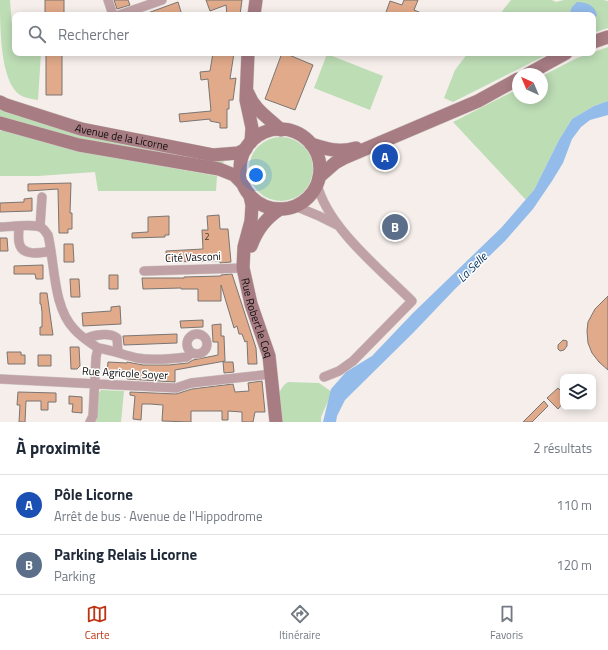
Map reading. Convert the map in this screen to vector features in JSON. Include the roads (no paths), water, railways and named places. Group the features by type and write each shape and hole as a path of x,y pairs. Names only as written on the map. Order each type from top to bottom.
{"main road":[{"path":"254,12 256,0"},
{"path":"596,41 608,37"},
{"path":"248,56 246,100 252,128 248,146 241,160 240,171 242,183 250,196 263,206 280,209"},
{"path":"539,68 561,56"},
{"path":"248,146 260,135 270,131 281,130 298,134 311,144 329,150 349,150 389,138 434,121 472,104 512,82"},
{"path":"246,89 256,107 281,130"},
{"name":"Avenue de la Licorne","path":"0,102 81,129 213,155 238,153 248,146"},
{"name":"Avenue de la Licorne","path":"0,123 79,145 219,169 234,176 242,183"},
{"path":"244,265 256,233 261,224 272,214 280,209 295,206 308,197 324,171 335,163 389,138"},
{"path":"311,144 318,160 318,180"},
{"name":"Rue Robert le Coq","path":"250,196 252,205 251,221 244,247 244,265 251,304 269,356 276,422"}],"street":[{"path":"108,0 111,12"},
{"path":"128,12 162,0"},
{"path":"318,180 319,192 338,226 412,301 353,362 339,371 324,377"},
{"path":"40,227 42,197"},
{"path":"295,206 338,226"},
{"path":"18,226 19,244 22,249 37,254 51,251"},
{"path":"0,227 18,226 40,227 44,229 48,235 57,291 67,321 73,329 98,348 138,358 165,359 187,357 191,353"},
{"name":"Cité Vasconi","path":"144,271 244,265"},
{"path":"85,339 92,336 114,335 117,338 118,352"},
{"path":"90,422 93,416 94,383 98,348"},
{"name":"Rue Agricole Soyer","path":"0,379 176,388 191,383 271,374"}],"water":[{"path":"577,2 587,3 592,6 596,12 570,12 572,7"},
{"name":"La Selle","path":"608,101 608,115 590,120 581,127 572,139 563,163 552,181 533,209 505,241 345,400 337,416 336,422 323,422 331,389 346,372 372,356 413,313 501,228 534,190 559,140 572,119 594,106"}],"place":[{"name":"Pôle Licorne","path":"385,157"},
{"name":"Parking Relais Licorne","path":"395,227"}]}
